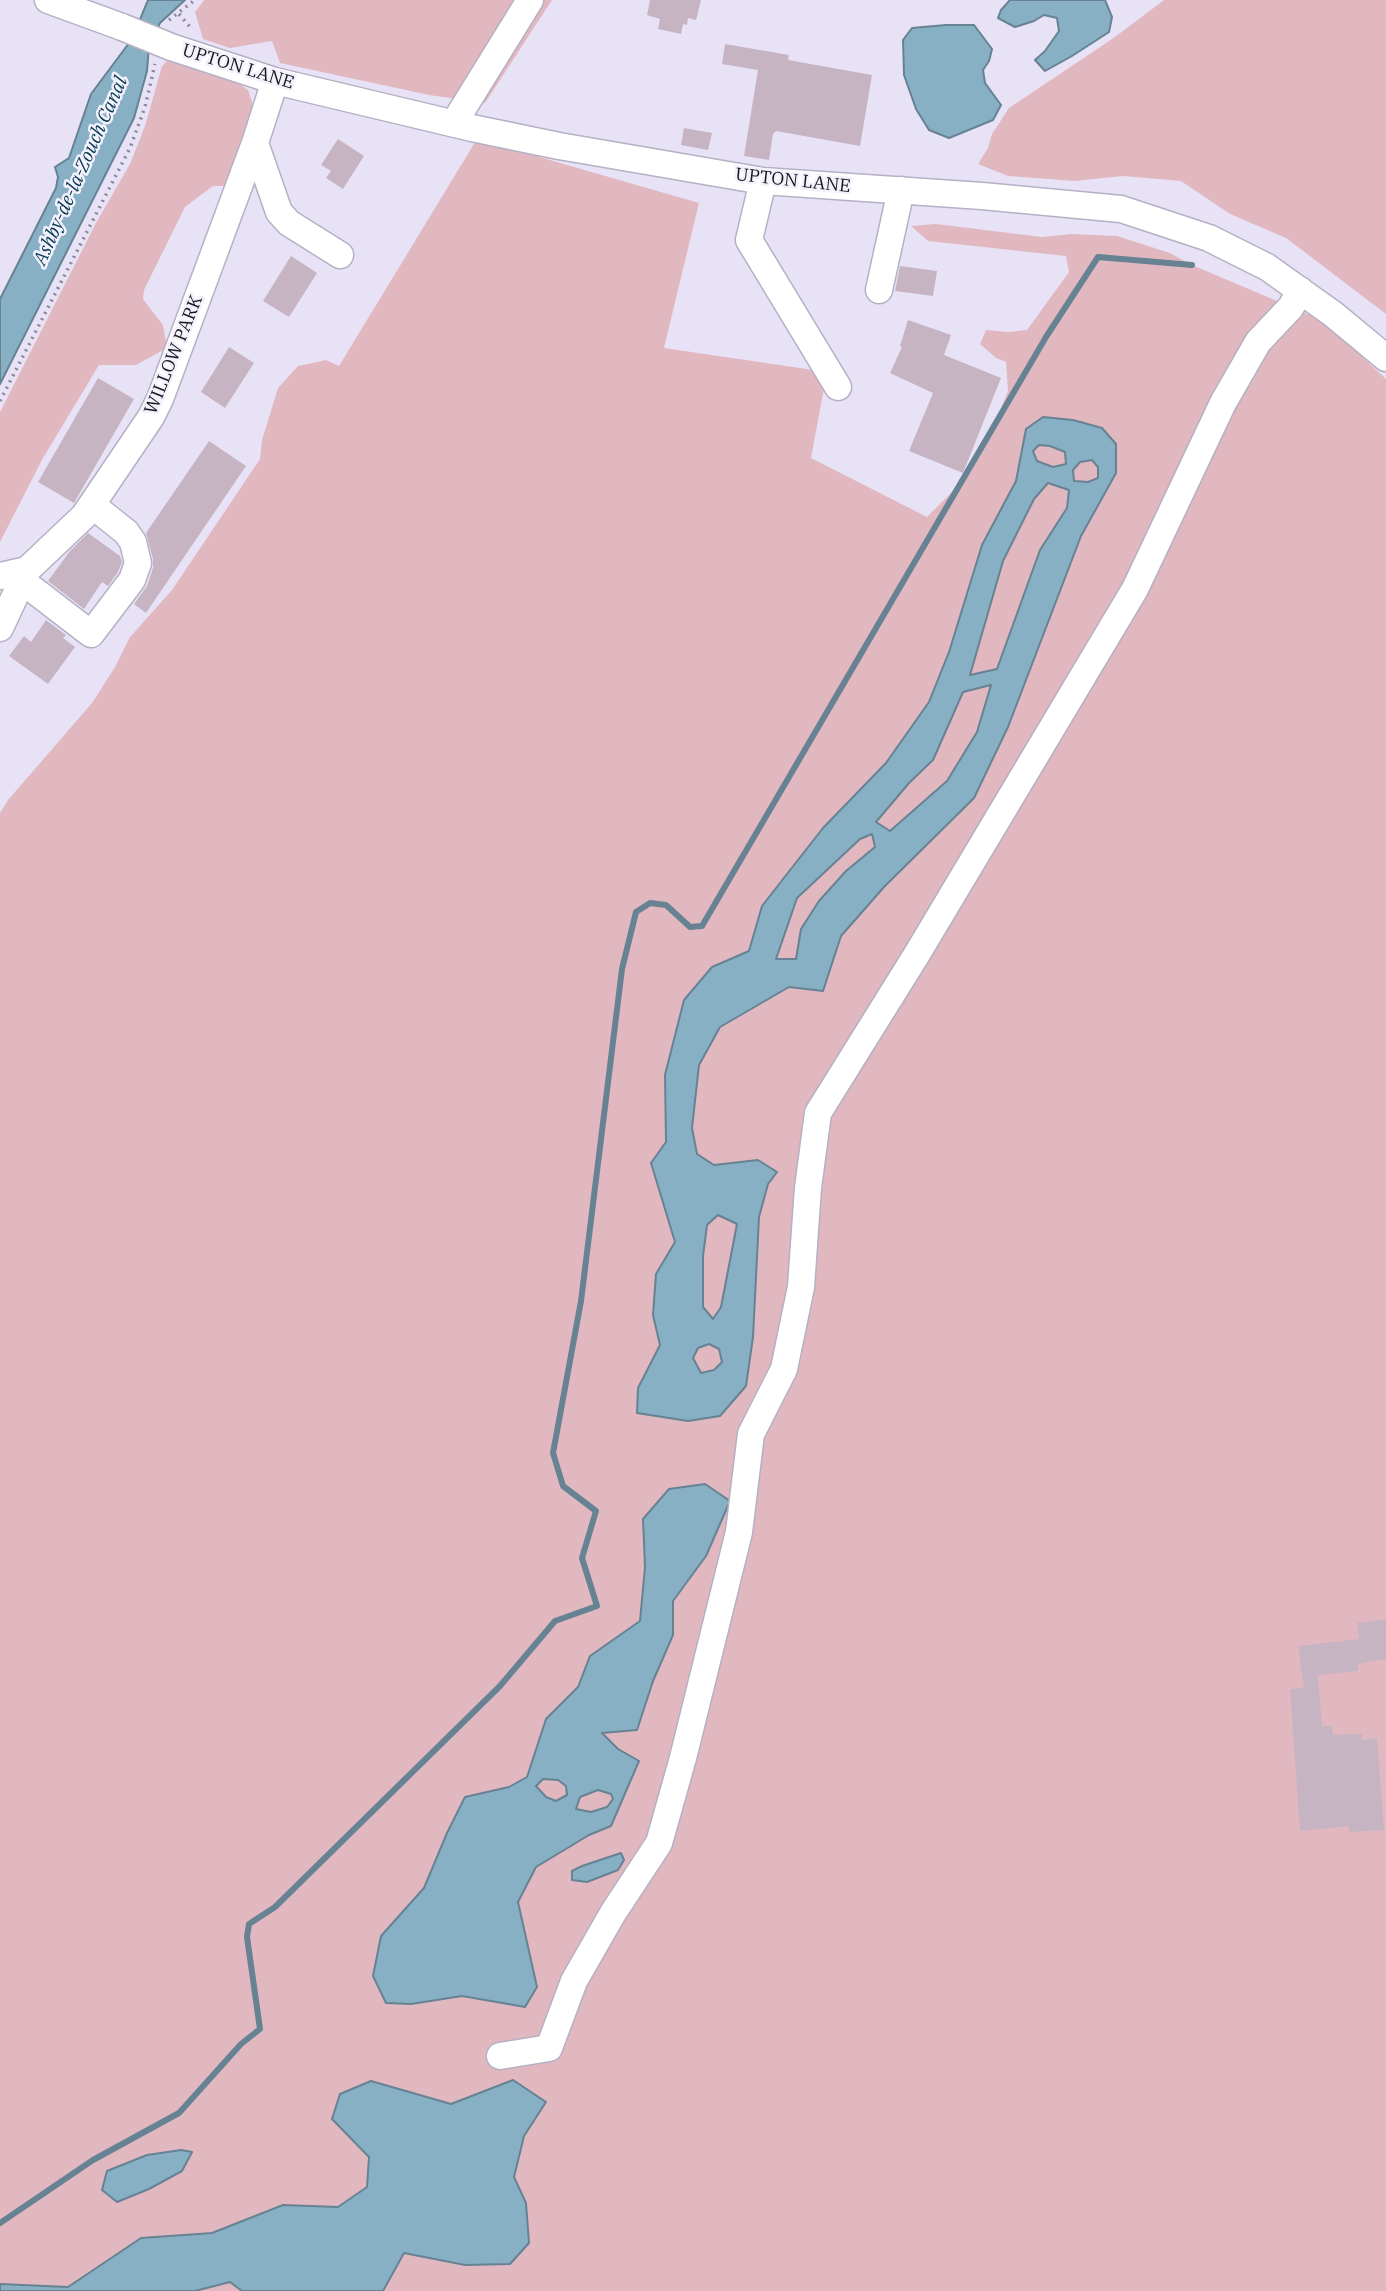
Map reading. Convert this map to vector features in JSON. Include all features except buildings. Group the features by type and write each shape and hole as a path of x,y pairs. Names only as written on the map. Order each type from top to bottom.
{"street":[{"name":"UPTON LANE","path":"48,0 275,81 559,146 763,181 1121,209 1209,238 1267,267 1333,314 1386,358"},
{"path":"463,126 530,0"},
{"name":"WILLOW PARK","path":"16,575 84,516 151,417 255,143 275,81"},
{"path":"255,143 279,212 289,223 340,254"},
{"path":"763,181 749,240 838,387"},
{"path":"879,290 901,190"},
{"path":"500,2056 549,2048 574,1981 613,1913 659,1843 739,1532 751,1434 784,1369 801,1287 808,1188 818,1113 924,942 1135,589 1223,403 1258,342 1291,307 1300,290"},
{"path":"0,628 16,575 91,634 132,580 138,563 133,542 127,532 92,505"}],"path":[{"path":"0,401 130,148 164,43 195,0"}],"shaded area":[{"path":"204,0 552,0 485,103 429,95 280,63 272,41 230,48 203,39 195,12"},
{"path":"1164,0 1386,0 1386,314 1286,238 1230,214 1181,181 1123,176 1075,181 1008,176 978,164 988,148 992,134 1009,108 1115,37"},
{"path":"169,59 229,77 248,90 255,111 234,186 213,186 185,207 144,290 143,299 163,325 167,348 136,365 99,365 43,458 0,542 0,412 96,223 130,164 145,126 162,66"},
{"path":"477,139 699,203 664,348 827,372 811,458 927,517 958,486 994,425 1008,391 1006,362 996,358 980,344 986,330 1027,330 1069,272 1066,256 928,241 911,226 936,224 1042,237 1071,234 1117,236 1170,253 1192,265 1322,320 1386,379 1386,2291 0,2291 0,813 8,800 92,703 130,637 172,590 260,459 262,440 278,388 298,366 326,360 339,366"}],"water":[{"name":"Ashby-de-la-Zouch Canal","path":"148,0 185,0 160,23 149,46 147,71 134,118 0,384 0,299 56,188 58,177 55,167 69,158 91,94 132,39"},
{"path":"1010,0 1105,0 1112,17 1109,32 1045,71 1035,60 1059,31 1057,18 1044,15 1015,27 998,18"},
{"path":"974,25 992,49 983,70 985,83 1001,105 993,120 949,138 929,130 916,109 904,75 903,40 912,28"},
{"path":"1043,417 1073,420 1102,428 1116,444 1116,473 1081,536 1008,727 974,798 884,887 841,936 823,991 789,987 720,1027 699,1065 692,1128 697,1154 714,1165 758,1160 777,1172 768,1184 759,1217 753,1337 746,1386 720,1416 688,1421 637,1413 638,1388 660,1345 653,1315 656,1274 675,1242 651,1163 666,1142 665,1075 684,1000 712,967 749,951 762,906 823,828 886,763 929,702 949,652 982,545 1016,481 1026,429","holes":["1039,445 1050,446 1065,452 1066,464 1053,467 1037,461 1033,451","1092,460 1098,467 1098,478 1088,482 1074,481 1073,470 1080,462","1048,483 1069,490 1067,508 1040,550 997,669 970,675 1003,561 1034,499","991,685 977,732 947,781 890,831 876,822 909,783 933,760 963,692","872,834 875,847 846,871 819,901 801,929 796,959 776,959 797,898 860,839","718,1215 737,1224 721,1307 713,1319 703,1307 703,1256 707,1225","709,1344 719,1349 722,1362 714,1370 701,1373 693,1358 698,1348"]},
{"path":"705,1484 730,1501 706,1556 673,1601 673,1635 653,1681 637,1730 602,1733 618,1749 639,1761 611,1826 589,1835 536,1867 518,1902 537,1987 525,2007 462,1996 411,2004 386,2003 373,1976 381,1936 424,1888 465,1797 509,1787 527,1777 546,1719 578,1687 590,1656 640,1621 645,1567 643,1519 669,1489","holes":["543,1779 558,1780 566,1786 567,1795 556,1801 546,1797 536,1786","598,1790 611,1794 613,1799 607,1807 591,1812 576,1809 580,1797"]},
{"path":"621,1853 624,1860 618,1870 587,1882 572,1880 572,1871"},
{"path":"513,2080 546,2102 524,2136 514,2177 526,2203 529,2243 510,2264 465,2265 404,2253 383,2291 242,2291 230,2282 195,2291 0,2291 0,2284 68,2287 141,2238 212,2233 283,2205 338,2207 367,2187 369,2157 332,2119 340,2094 371,2081 451,2104"},
{"path":"181,2150 192,2152 182,2171 149,2189 117,2202 102,2190 107,2171 147,2155"}],"waterway":[{"path":"0,2223 93,2160 179,2113 241,2044 260,2029 247,1937 249,1924 275,1907 500,1686 555,1621 597,1606 582,1558 596,1511 563,1486 553,1453 581,1301 622,969 636,912 650,903 666,905 690,927 702,926 1046,337 1098,257 1192,265"}]}
